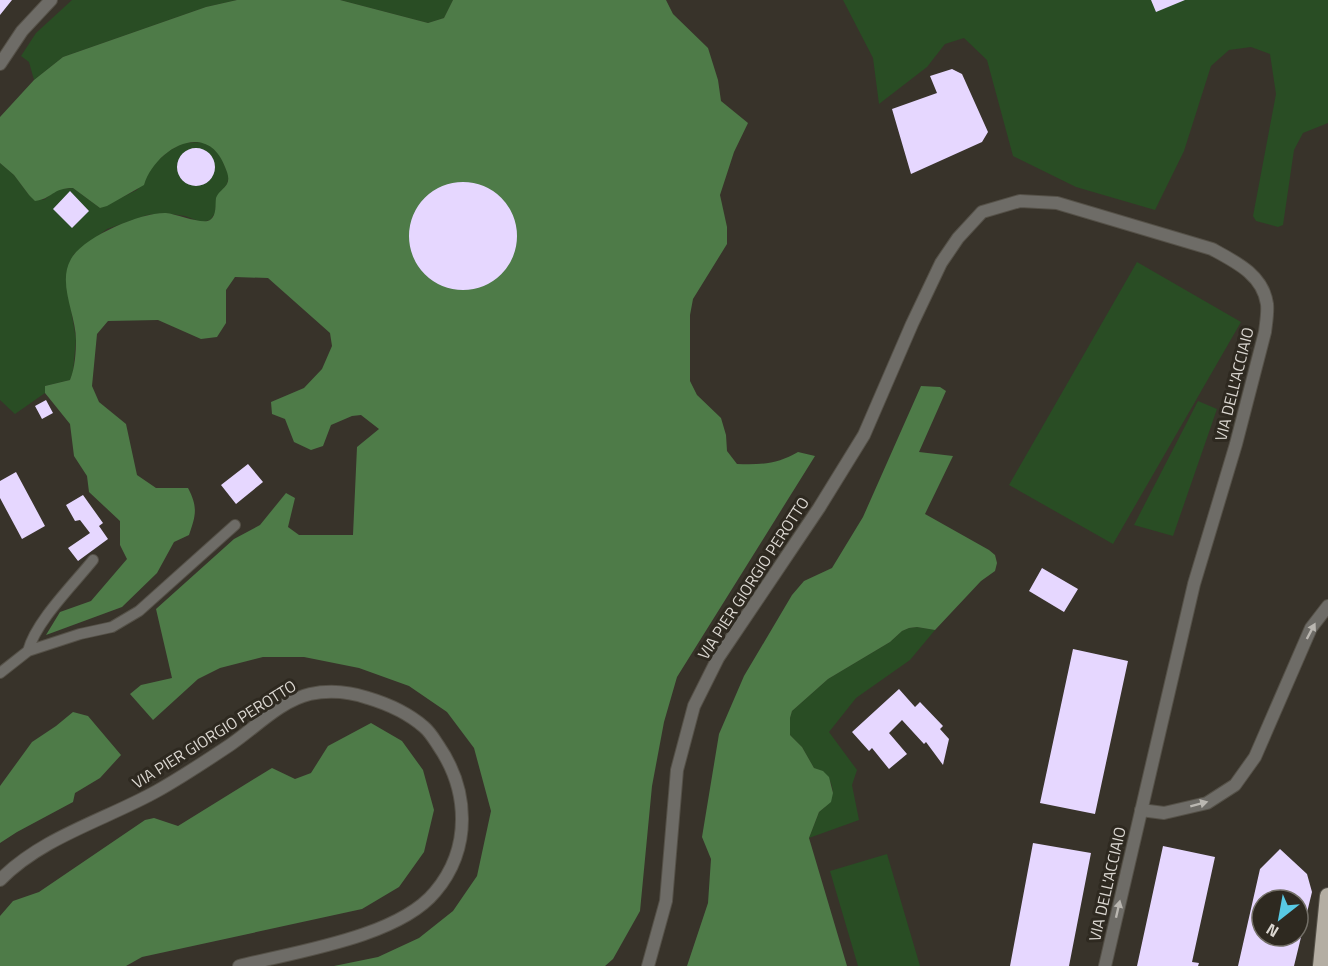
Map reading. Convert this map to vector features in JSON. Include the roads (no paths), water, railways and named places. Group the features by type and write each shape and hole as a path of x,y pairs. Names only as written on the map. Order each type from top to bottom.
{"highway":[{"path":"1321,966 1328,896"}],"street":[{"path":"0,64 22,31 51,0"},
{"name":"VIA DELL'ACCIAIO","path":"941,263 958,238 982,212 1020,201 1057,203 1212,249 1255,277 1263,290 1267,306 1265,332 1236,444 1194,584 1105,966"},
{"name":"VIA PIER GIORGIO PEROTTO","path":"648,966 666,901 677,770 694,706 718,658 819,508 864,435 941,263"},
{"name":"VIA DELL'ACCIAIO","path":"1142,810 1164,813 1207,803 1234,785 1255,757 1311,628 1328,606"},
{"name":"VIA PIER GIORGIO PEROTTO","path":"0,880 28,856 72,831 129,806 162,788 290,703 310,694 333,692 355,694 403,712 426,728 455,774 463,825 457,853 446,877 435,893 415,910 395,922 362,935 238,966"}],"lane":[{"path":"0,673 28,651 112,627 139,611 235,525"},
{"path":"28,651 30,642 56,605 93,560"}]}
